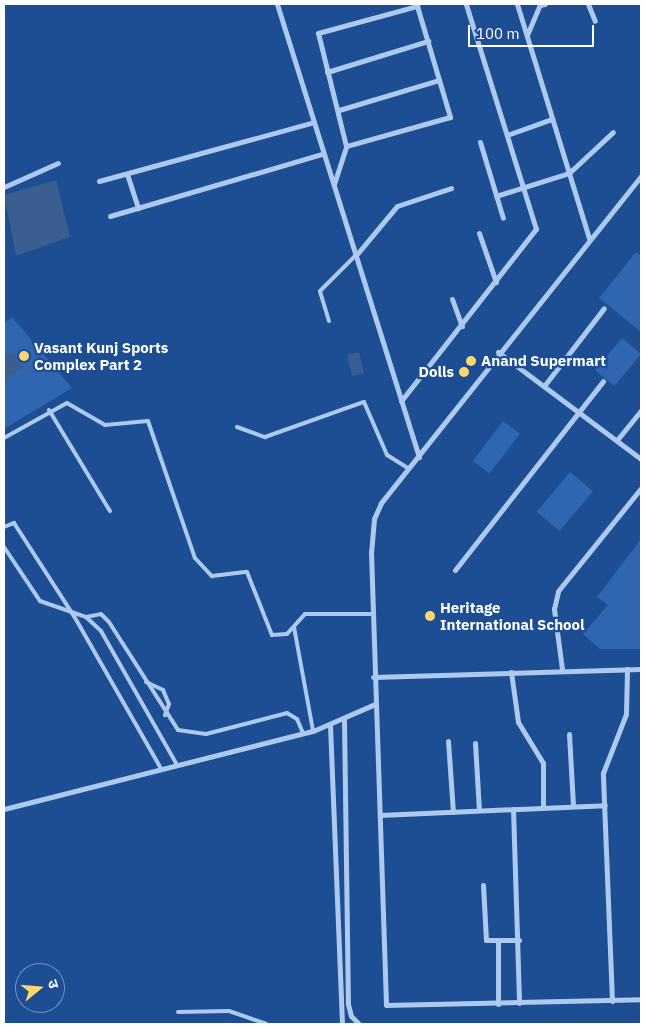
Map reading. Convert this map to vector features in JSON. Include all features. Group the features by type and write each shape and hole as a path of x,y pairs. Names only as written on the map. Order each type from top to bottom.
{"street":[{"path":"279,4 311,123 357,254 419,457"},
{"path":"401,401 462,326 536,229 466,4"},
{"path":"517,4 588,238"},
{"path":"527,36 540,5 545,4"},
{"path":"588,4 595,21"},
{"path":"334,184 346,146 339,110 327,72 320,31 415,6 428,41 449,118 346,146"},
{"path":"327,72 428,41"},
{"path":"339,110 439,80"},
{"path":"507,134 552,119"},
{"path":"99,181 311,123"},
{"path":"496,196 569,173 613,132"},
{"path":"480,142 503,218"},
{"path":"110,216 322,154"},
{"path":"4,187 58,163"},
{"path":"126,174 138,208"},
{"path":"641,176 588,238 498,352 374,519 372,614 386,1005 498,1004 641,999"},
{"path":"357,254 397,206 451,188"},
{"path":"479,233 496,282"},
{"path":"452,299 462,326"},
{"path":"544,386 604,308"},
{"path":"498,352 641,459"},
{"path":"455,570 603,382"},
{"path":"616,440 641,410"},
{"path":"562,669 554,609 558,591 641,488"},
{"path":"373,677 562,669 641,669"},
{"path":"612,1000 604,765 626,714 627,669"},
{"path":"511,672 518,722 543,763 543,808"},
{"path":"4,809 160,767 313,731 344,720 375,704"},
{"path":"344,720 348,1004 351,1016 359,1024"},
{"path":"330,725 342,1024"},
{"path":"569,734 573,806"},
{"path":"448,741 453,812"},
{"path":"475,743 479,810"},
{"path":"380,815 605,806"},
{"path":"513,809 520,1003"},
{"path":"483,885 485,938 498,941 519,940"},
{"path":"498,941 498,1004"}],"lane":[{"path":"329,322 320,291 357,254"},
{"path":"237,427 264,437 364,402 387,454 409,470"},
{"path":"4,438 49,410 72,403 105,426 148,421 200,566 212,576 247,572 267,630 278,636 294,627 298,619 313,613 372,614"},
{"path":"49,410 110,511"},
{"path":"4,527 14,523 72,612 160,767"},
{"path":"4,547 40,601 86,617 101,630 176,763"},
{"path":"86,617 104,615 165,715 178,730 197,735 287,713 297,719 303,733"},
{"path":"294,627 313,731"},
{"path":"146,682 164,690 169,704 165,715"},
{"path":"178,1012 229,1011 266,1024"}],"shaded area":[{"path":"56,180 70,237 16,256 4,195"},
{"path":"636,252 641,256 640,331 599,298"},
{"name":"Vasant Kunj Sports Complex Part 2","path":"12,317 72,388 4,429 4,323"},
{"path":"622,338 641,354 614,386 595,370"},
{"path":"13,352 23,368 4,380 4,357"},
{"path":"359,352 364,373 352,376 347,355"},
{"path":"503,421 520,434 490,474 473,461"},
{"path":"570,472 593,491 560,531 537,512"},
{"path":"641,539 641,649 600,649 583,634 608,605 597,597"}],"place":[{"name":"Vasant Kunj Sports Complex Part 2","path":"24,356"},
{"name":"Anand Supermart","path":"471,361"},
{"name":"Dolls","path":"464,372"},
{"name":"Heritage International School","path":"430,616"}]}
